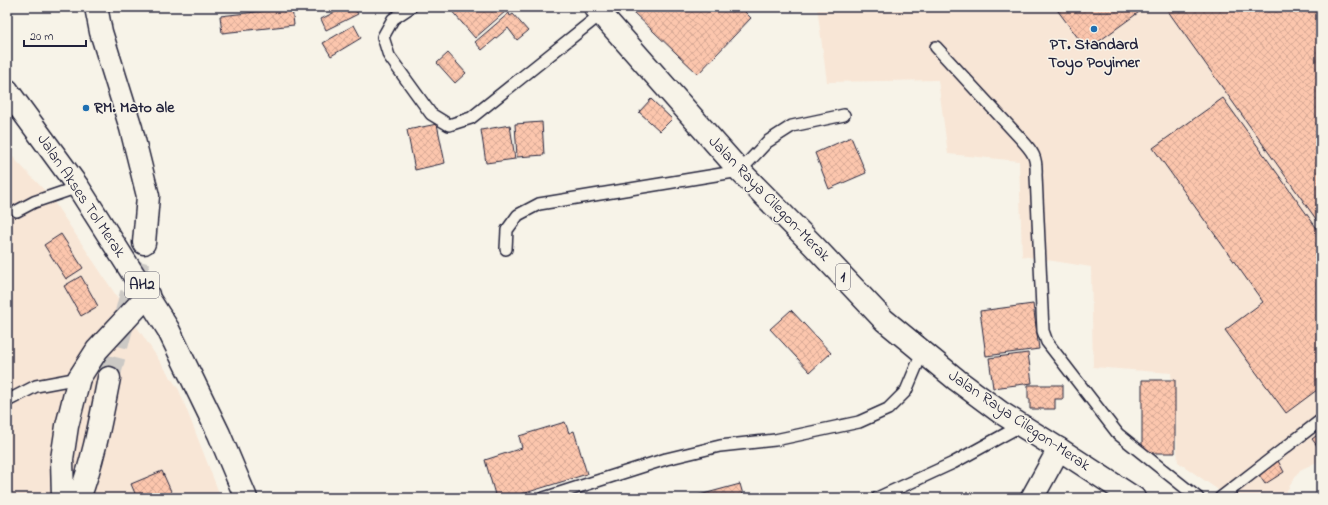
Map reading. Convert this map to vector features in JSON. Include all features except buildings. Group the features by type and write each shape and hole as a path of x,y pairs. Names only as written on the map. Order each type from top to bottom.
{"main road":[{"path":"96,7 101,32 131,128 148,196 144,243"},
{"name":"Jalan Raya Cilegon-Merak","path":"598,10 740,172 814,246 884,320 922,353 994,407 1134,498"},
{"name":"Jalan Akses Tol Merak","path":"7,90 78,187 148,295 172,336 219,434 246,498"},
{"path":"63,498 62,466 64,446 67,426 79,378 97,350 148,295"},
{"path":"79,498 88,472 109,378"},
{"path":"1032,498 1059,449"}],"lane":[{"path":"411,7 393,19 383,37 389,56 431,114 449,125 471,118 598,10"},
{"path":"936,47 1031,150 1036,162 1043,331 1047,342 1118,434 1198,498"},
{"path":"506,249 507,230 518,215 538,204 740,172 766,142 792,126 844,115"},
{"path":"17,210 34,202 78,187"},
{"path":"544,498 666,459 720,446 775,440 859,422 888,409 906,391 922,353"},
{"path":"7,401 36,386 79,378"},
{"path":"1220,498 1321,420"},
{"path":"877,498 953,464 1022,425"}],"shaded area":[{"path":"817,7 1321,7 1321,460 1300,470 1282,498 1230,498 1178,462 1171,373 1093,367 1091,267 1022,256 1019,161 948,154 938,80 827,82"},
{"path":"7,151 50,196 179,390 221,498 7,498"}],"tunnel":[{"path":"109,378 144,243"}],"place":[{"name":"PT. Standard Toyo Poyimer","path":"1094,29"},
{"name":"RM. Mato ale","path":"86,108"}]}
